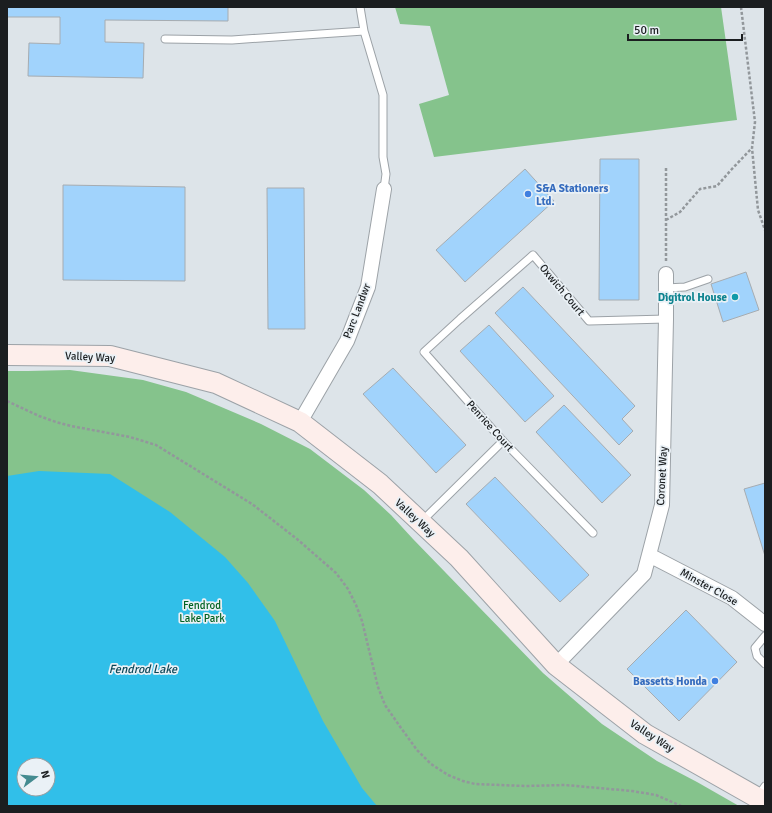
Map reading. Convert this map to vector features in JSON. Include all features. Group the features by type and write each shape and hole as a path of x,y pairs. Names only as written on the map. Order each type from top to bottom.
{"street":[{"name":"Parc Landwr","path":"300,422 346,341 368,287 384,189"},
{"name":"Coronet Way","path":"556,665 644,574 662,505 666,274"},
{"name":"Valley Way","path":"7,355 110,356 216,383 300,422 380,484 459,558 556,665 645,734 762,795"},
{"name":"Minster Close","path":"649,555 732,598 765,624"}],"lane":[{"path":"360,7 364,31 383,95 383,157 386,174 384,189"},
{"path":"166,39 232,40 364,31"},
{"name":"Oxwich Court","path":"460,319 533,255 589,321 666,319"},
{"path":"666,288 685,287 708,279"},
{"name":"Penrice Court","path":"460,319 424,352 502,441 593,533"},
{"path":"421,523 502,441"},
{"path":"765,636 755,648 755,653 765,664"}],"path":[{"path":"741,7 756,122 752,148 758,210 765,230"},
{"path":"666,220 680,212 700,190 717,186 752,148"},
{"path":"666,168 666,274"},
{"path":"7,401 56,422 130,437 156,445 252,504 297,539 336,573 348,589 356,604 362,621 378,687 385,705 418,750 431,764 448,775 475,784 525,786 565,785 610,788 656,795 681,806"}],"green space":[{"path":"395,7 721,7 737,120 434,157 419,104 449,95 430,26 400,24"},
{"name":"Fendrod Lake Park","path":"70,370 143,380 186,392 261,424 310,449 364,490 391,515 543,673 602,724 657,761 739,806 7,806 7,371"}],"water":[{"name":"Fendrod Lake","path":"39,471 110,474 170,512 225,557 248,583 275,621 323,721 362,788 377,806 7,806 7,476"}],"building":[{"path":"7,7 228,7 228,21 105,20 105,42 144,43 143,78 28,76 29,43 60,44 60,17 7,17"},
{"path":"600,159 639,159 639,300 599,300"},
{"path":"525,169 554,201 465,282 436,250"},
{"path":"63,185 185,187 185,281 63,280"},
{"path":"267,188 304,188 305,329 268,329"},
{"name":"Digitrol House","path":"746,272 759,310 723,322 711,284"},
{"path":"523,287 635,406 622,419 633,431 619,445 495,313"},
{"path":"489,325 554,396 525,422 460,351"},
{"path":"393,368 466,445 436,473 363,394"},
{"path":"564,405 631,475 602,503 536,432"},
{"path":"495,477 589,575 560,602 466,504"},
{"path":"765,483 765,556 744,489"},
{"path":"686,610 737,662 679,721 627,669"}],"place":[{"name":"S&A Stationers Ltd.","path":"528,194"},
{"name":"Digitrol House","path":"735,297"},
{"name":"Bassetts Honda","path":"715,681"}]}
